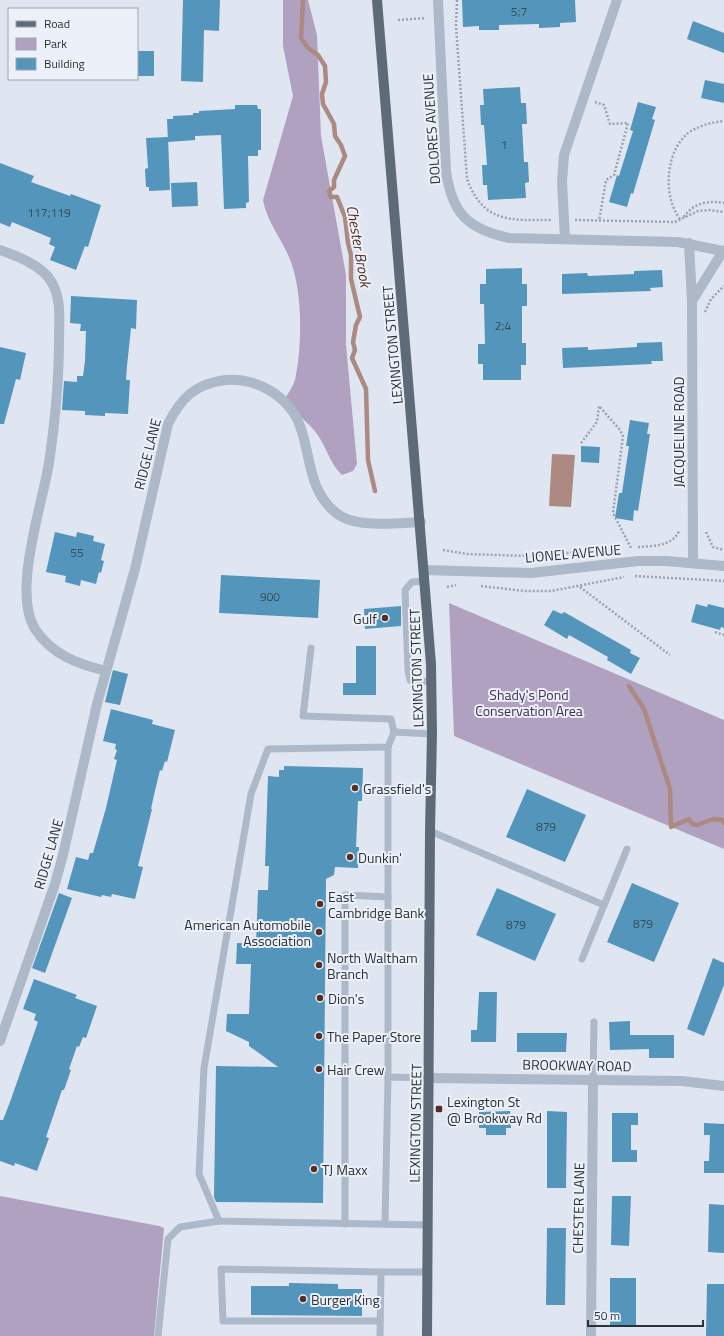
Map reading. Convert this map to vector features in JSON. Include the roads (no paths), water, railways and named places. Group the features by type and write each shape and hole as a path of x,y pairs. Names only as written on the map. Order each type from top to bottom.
{"main road":[{"name":"LEXINGTON STREET","path":"377,0 421,522 432,681 427,1336"}],"street":[{"name":"DOLORES AVENUE","path":"438,0 446,171 449,191 459,211 472,224 489,233 509,238 689,243 724,251"},
{"path":"565,239 562,181 564,155 617,0"},
{"name":"JACQUELINE ROAD","path":"689,243 692,301 693,562"},
{"path":"0,250 14,255 36,267 51,280 58,296 60,314 59,367 49,464 27,572 26,591 29,612 35,628 47,644 63,656 84,665 106,671"},
{"path":"692,301 724,251"},
{"name":"RIDGE LANE","path":"0,1041 55,884 73,817 89,738 106,671 135,569 168,424 176,408 185,397 198,388 215,382 234,380 253,383 273,392 288,406 300,426 312,476 322,497 335,512 353,521 377,523 421,522"},
{"name":"LIONEL AVENUE","path":"424,570 531,573 638,561 693,562 724,566"},
{"name":"BROOKWAY ROAD","path":"430,1078 682,1081 724,1086"},
{"name":"CHESTER LANE","path":"591,1336 593,1080"}],"lane":[{"path":"425,581 412,582 406,590 408,670 410,680 414,682 432,681"},
{"path":"311,648 303,716 391,719 394,732 388,747 388,1077 385,1224"},
{"path":"394,732 432,734"},
{"path":"219,1221 199,1174 204,1068 228,922 252,794 268,749 388,747"},
{"path":"430,831 604,905"},
{"path":"582,959 627,849"},
{"path":"346,1224 345,895 388,896"},
{"path":"593,1080 594,1022"},
{"path":"388,1077 430,1078"},
{"path":"158,1336 168,1239 180,1227 219,1221 428,1225"},
{"path":"380,1321 223,1320 222,1269 428,1272"},
{"path":"380,1336 381,1272"}],"waterway":[{"name":"Chester Brook","path":"303,0 301,38 308,48 318,55 325,66 326,82 322,94 323,104 334,124 335,136 341,145 345,156 334,180 334,187 329,191 331,197 337,197 345,217 351,255 351,279 360,317 356,325 353,342 355,350 352,358 366,389 368,460 375,491"},
{"path":"629,686 644,709 670,789 671,827 689,819 692,824 697,825 713,819 723,820 724,823"}],"place":[{"name":"Gulf","path":"385,618"},
{"name":"Grassfield's","path":"355,788"},
{"name":"Dunkin'","path":"350,857"},
{"name":"East Cambridge Bank","path":"320,904"},
{"name":"American Automobile Association","path":"319,932"},
{"name":"North Waltham Branch","path":"319,965"},
{"name":"Dion's","path":"320,998"},
{"name":"The Paper Store","path":"319,1036"},
{"name":"Hair Crew","path":"319,1069"},
{"name":"Lexington St @ Brookway Rd","path":"439,1109"},
{"name":"TJ Maxx","path":"314,1169"},
{"name":"Burger King","path":"303,1299"}],"park label":[{"name":"Shady's Pond Conservation Area","path":"529,702"}]}
